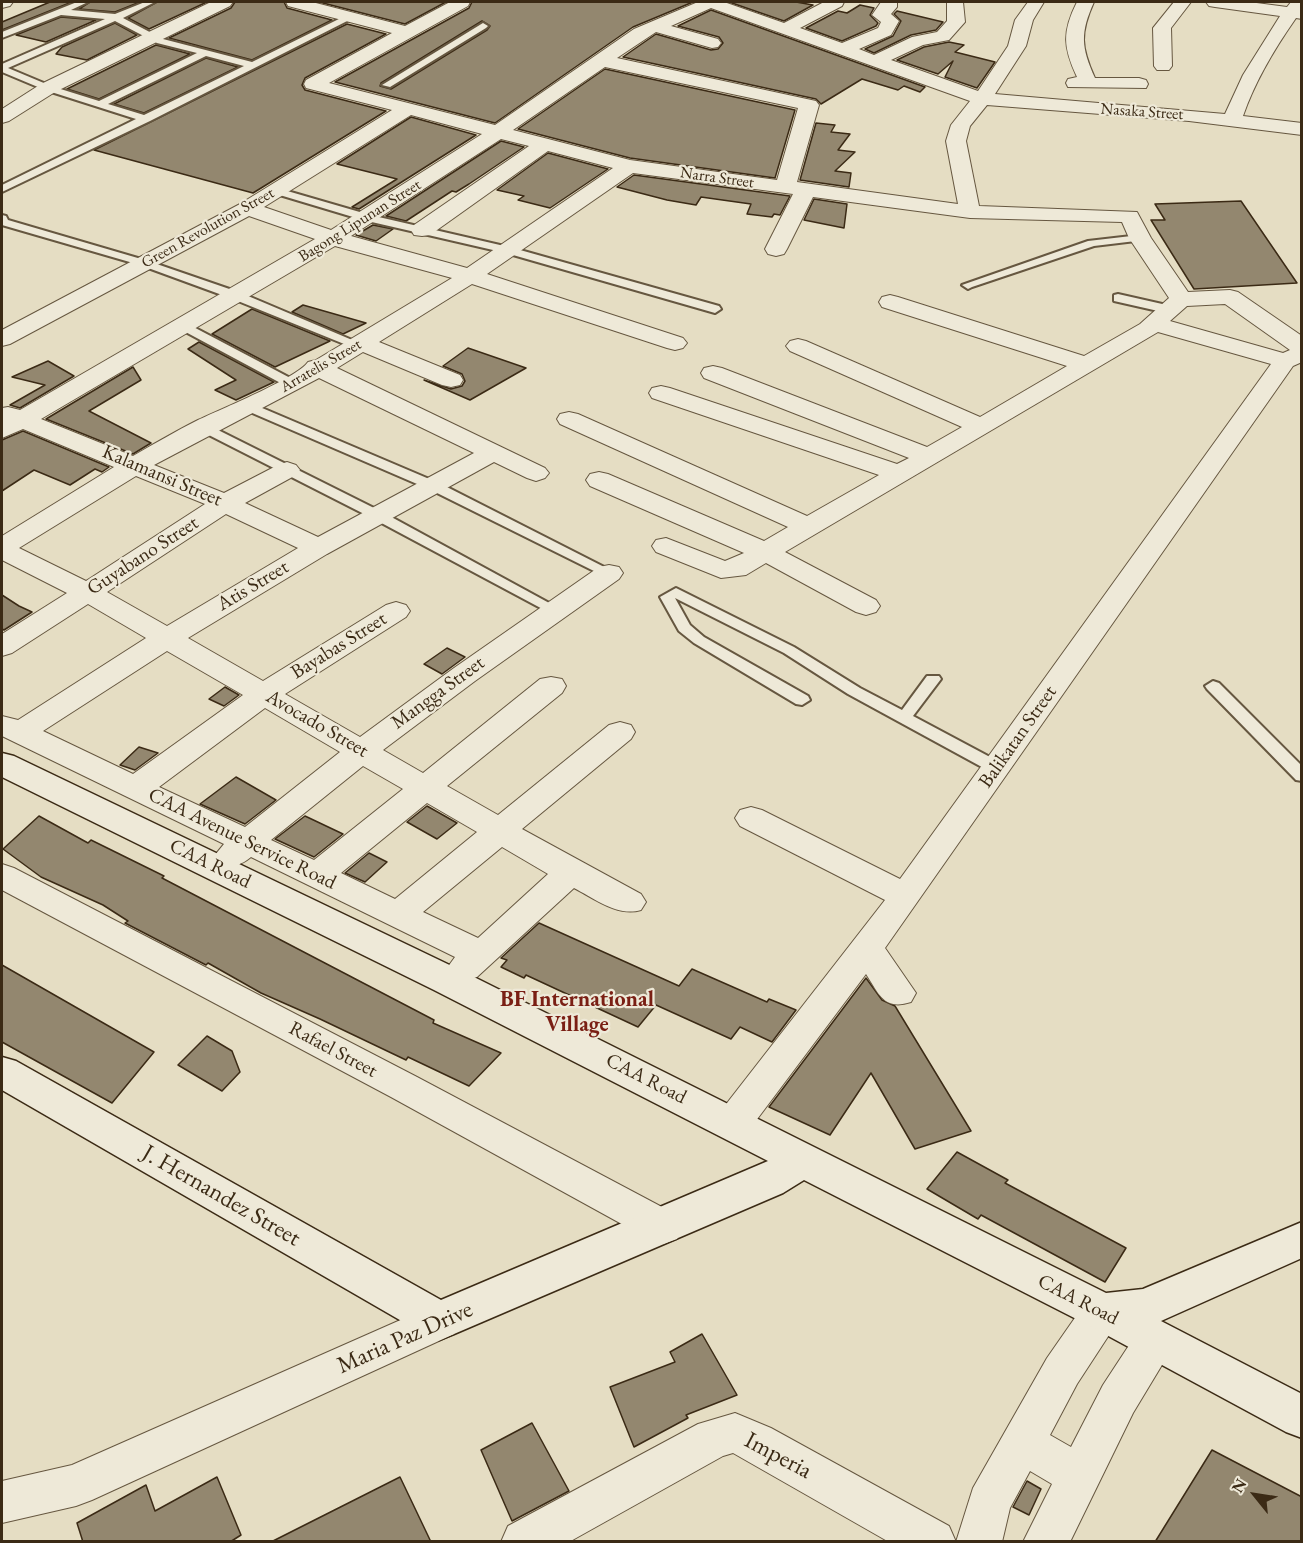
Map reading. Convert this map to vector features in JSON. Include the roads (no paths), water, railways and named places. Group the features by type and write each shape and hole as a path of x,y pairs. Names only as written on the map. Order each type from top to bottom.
{"main road":[{"name":"CAA Road","path":"2,764 447,980 1103,1312 1151,1324 1302,1417"},
{"name":"J. Hernandez Street","path":"2,1072 439,1321"},
{"name":"Maria Paz Drive","path":"439,1321 768,1181 803,1161"},
{"path":"1151,1324 1302,1239"}],"street":[{"path":"2,117 48,88 224,2"},
{"path":"294,2 408,32 462,2"},
{"name":"Nasaka Street","path":"710,2 982,99 1232,120 1302,129"},
{"name":"Bagong Lipunan Street","path":"9,420 237,296 367,218 564,88 600,60 653,26 710,2"},
{"path":"787,28 836,2"},
{"path":"844,49 885,31 891,21 881,15 888,7 888,2"},
{"path":"875,61 918,41 943,36 956,22 955,2"},
{"path":"970,212 956,141 961,125 982,99 1017,46 1024,20 1036,2"},
{"path":"1085,2 1072,32 1082,82 1139,84"},
{"path":"1163,66 1162,28 1167,18 1182,2"},
{"path":"1215,2 1298,9 1238,99 1232,120"},
{"path":"653,26 712,43"},
{"name":"Narra Street","path":"408,32 313,84 369,95 409,108 629,166 970,212 1130,216 1140,238"},
{"path":"600,60 809,105 784,188"},
{"name":"Green Revolution Street","path":"2,339 277,191 409,108"},
{"path":"422,230 545,144"},
{"name":"Arratelis Street","path":"2,549 135,465 204,427 292,384 359,344 470,276 629,166"},
{"path":"776,249 806,190"},
{"path":"247,208 332,238 470,276 675,343"},
{"path":"1140,238 1168,311"},
{"path":"666,546 721,570 736,569 1087,365 1168,311 1233,297 1296,353"},
{"path":"890,302 1087,365"},
{"path":"1168,311 1296,353"},
{"path":"359,344 451,380"},
{"path":"798,346 980,426"},
{"name":"Balikatan Street","path":"733,1123 906,896 1296,353"},
{"path":"316,368 536,473"},
{"path":"713,373 928,456"},
{"path":"661,393 898,474"},
{"path":"569,419 809,527"},
{"name":"Kalamansi Street","path":"9,420 135,465 225,503 319,548"},
{"name":"Atis Street","path":"11,728 319,548 436,487 493,452"},
{"name":"Guyabano Street","path":"2,647 225,503 287,470"},
{"path":"599,480 765,552 866,606"},
{"name":"Avocado Street","path":"2,549 87,592 571,872 629,902"},
{"name":"Mangga Street","path":"218,867 361,749 489,654 609,573"},
{"name":"Bayabas Street","path":"137,787 264,694 396,610"},
{"path":"316,876 551,686"},
{"name":"CAA Avenue Service Road","path":"11,728 482,955"},
{"path":"397,915 620,732"},
{"path":"751,818 906,896"},
{"path":"447,980 482,955 571,872"},
{"name":"Rafael Street","path":"2,876 404,1087 663,1227"},
{"path":"866,948 898,993"},
{"path":"980,1542 989,1503 1062,1371 1103,1312"},
{"name":"Maria Paz Drive","path":"2,1502 76,1485 439,1321"},
{"path":"1046,1542 1118,1399 1151,1324"},
{"name":"Imperia","path":"524,1542 714,1438 735,1433 933,1542"},
{"path":"1022,1443 1078,1475"}],"lane":[{"path":"2,35 84,2"},
{"path":"2,68 151,2"},
{"path":"61,12 116,17 160,41 252,65"},
{"path":"2,189 352,16"},
{"path":"387,85 483,26"},
{"path":"100,104 205,53"},
{"path":"2,68 48,88 146,118"},
{"path":"277,191 367,218 509,250 715,309"},
{"path":"2,218 3,222 144,263 237,296 359,344"},
{"path":"968,285 1092,243 1140,238"},
{"path":"1118,298 1168,311"},
{"path":"184,326 292,384"},
{"path":"248,406 436,487 609,573"},
{"path":"204,427 379,516 555,610"},
{"path":"802,700 691,634 684,628 668,597 676,592 789,650 854,691 997,768"},
{"path":"904,718 933,679"},
{"path":"1213,686 1302,776"}],"district":[{"name":"BF International Village","path":"577,1012"}]}
